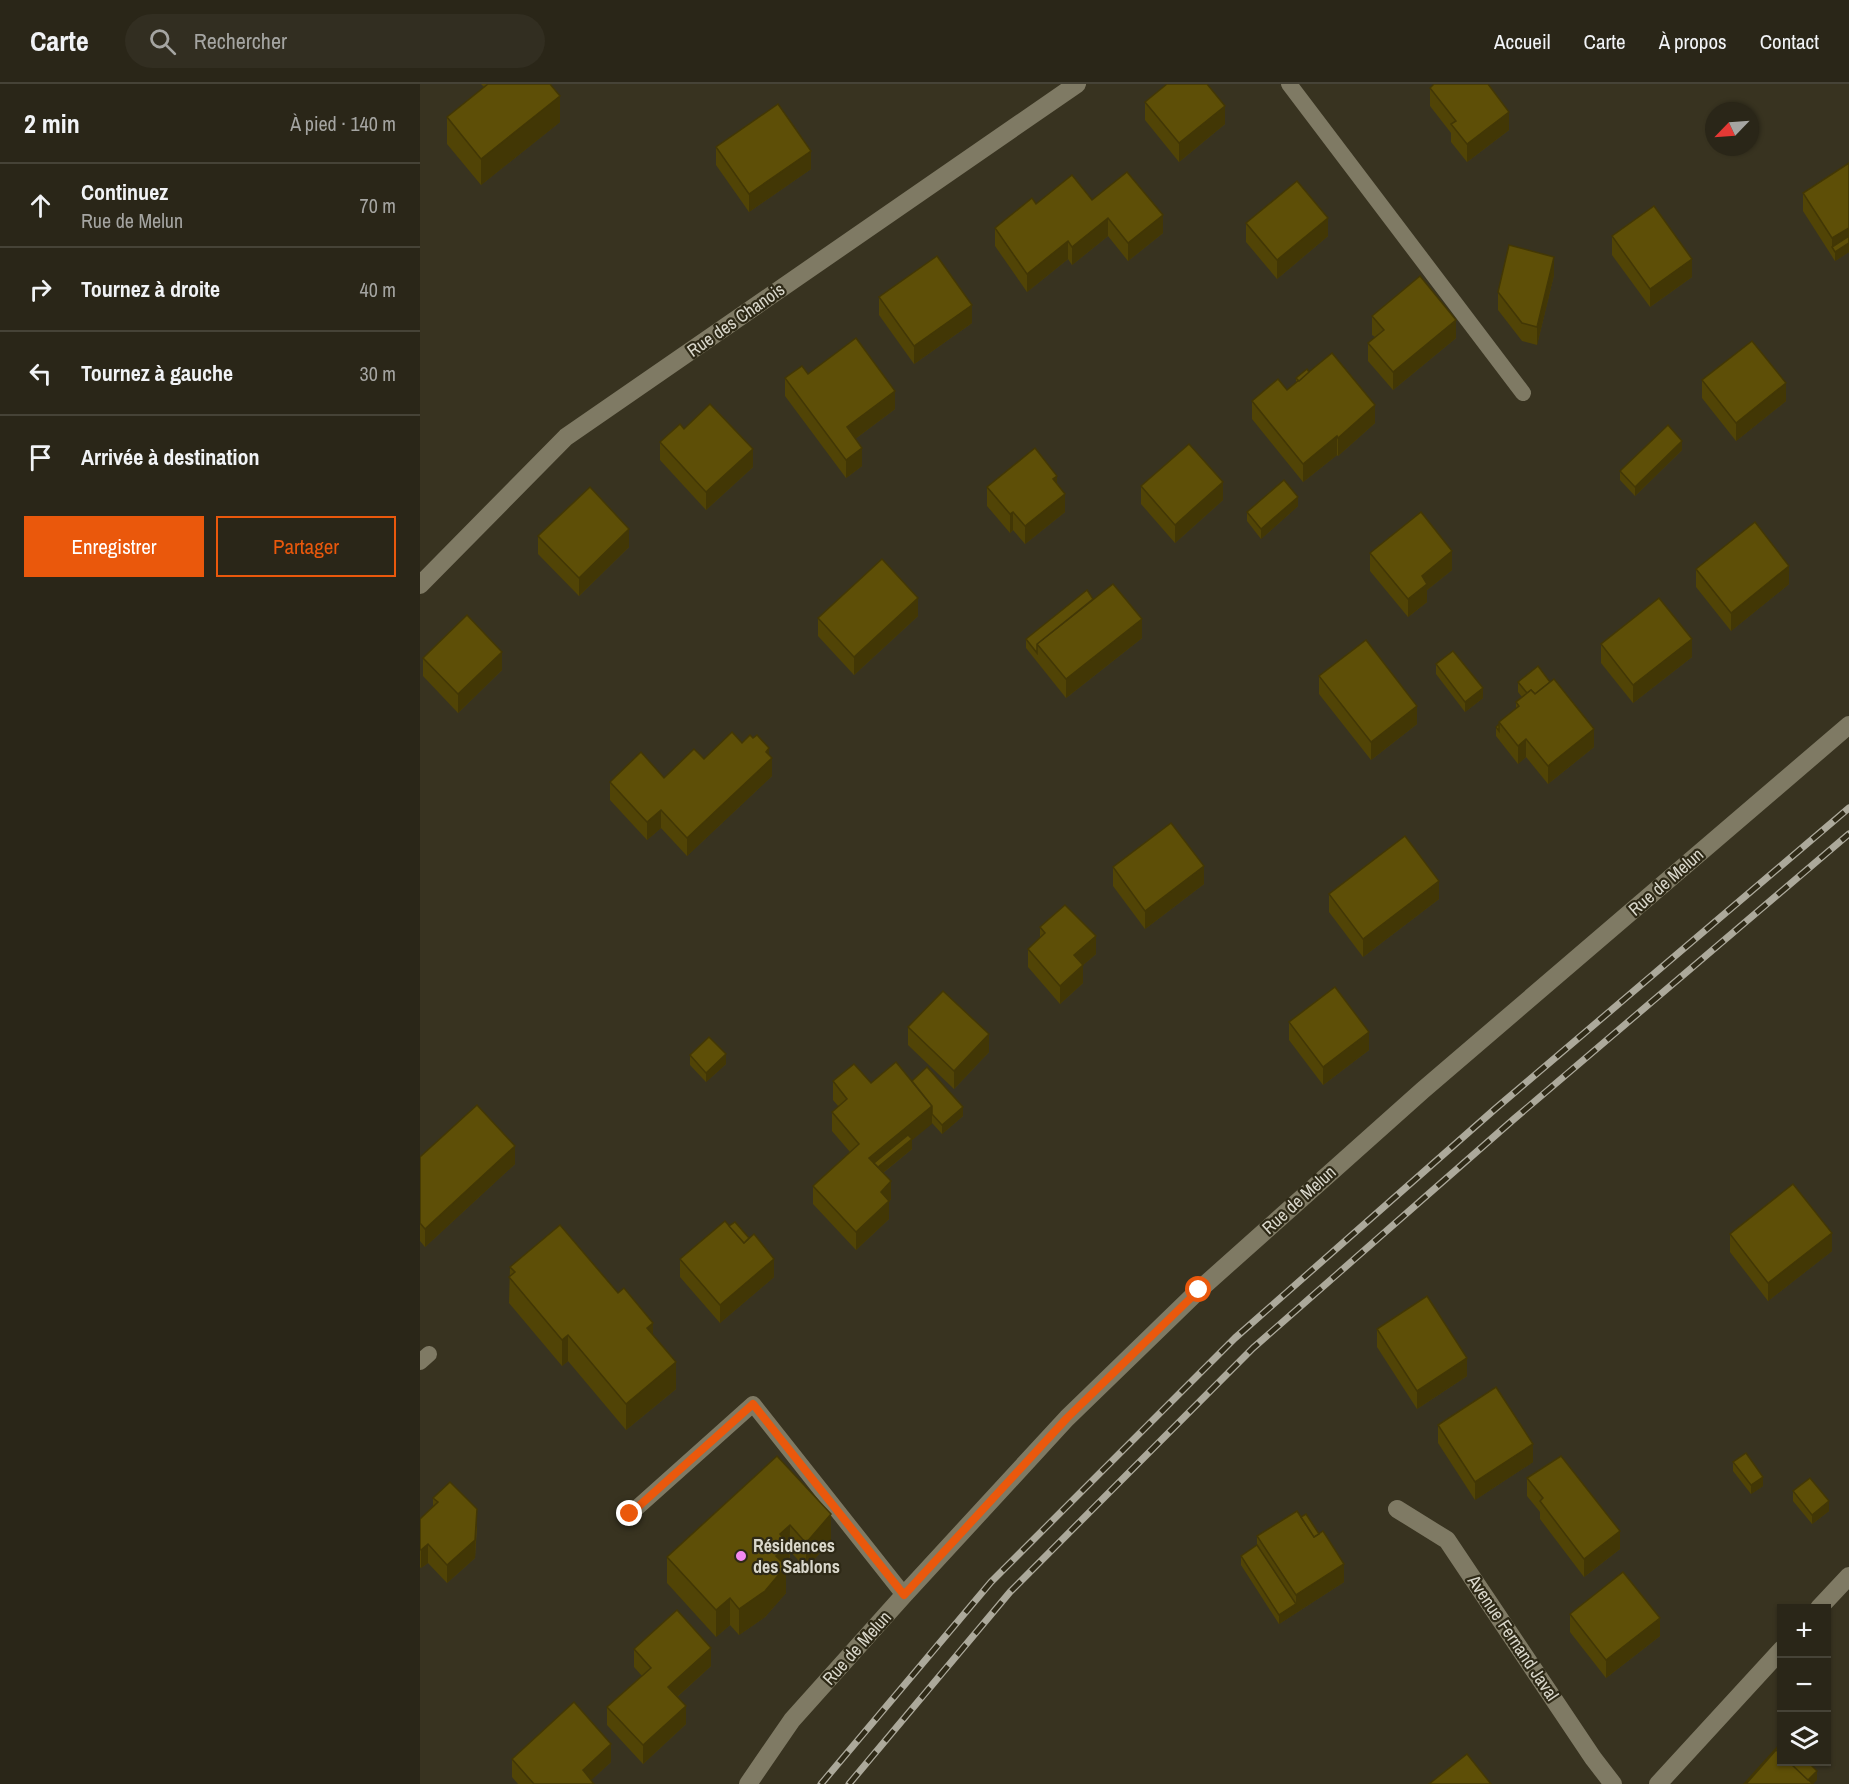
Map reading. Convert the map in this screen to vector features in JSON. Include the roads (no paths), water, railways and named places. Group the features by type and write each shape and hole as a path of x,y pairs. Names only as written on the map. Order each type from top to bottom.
{"street":[{"name":"Rue des Chanois","path":"420,585 566,437 1077,84"},
{"name":"Rue de Melun","path":"748,1784 792,1720 904,1595 1067,1418 1199,1290 1423,1090 1849,725"},
{"name":"Avenue Fernand Javal","path":"1397,1509 1447,1540 1593,1758 1613,1784"},
{"path":"1823,1604 1849,1576"},
{"path":"1658,1784 1777,1654"}],"lane":[{"path":"1289,84 1523,393"},
{"path":"630,1514 753,1404 904,1595"}],"railway":[{"path":"821,1784 991,1582 1235,1338 1495,1109 1849,808"},
{"path":"849,1784 1010,1592 1253,1348 1514,1119 1849,834"}],"place":[{"name":"Résidences des Sablons","path":"741,1556"}]}
